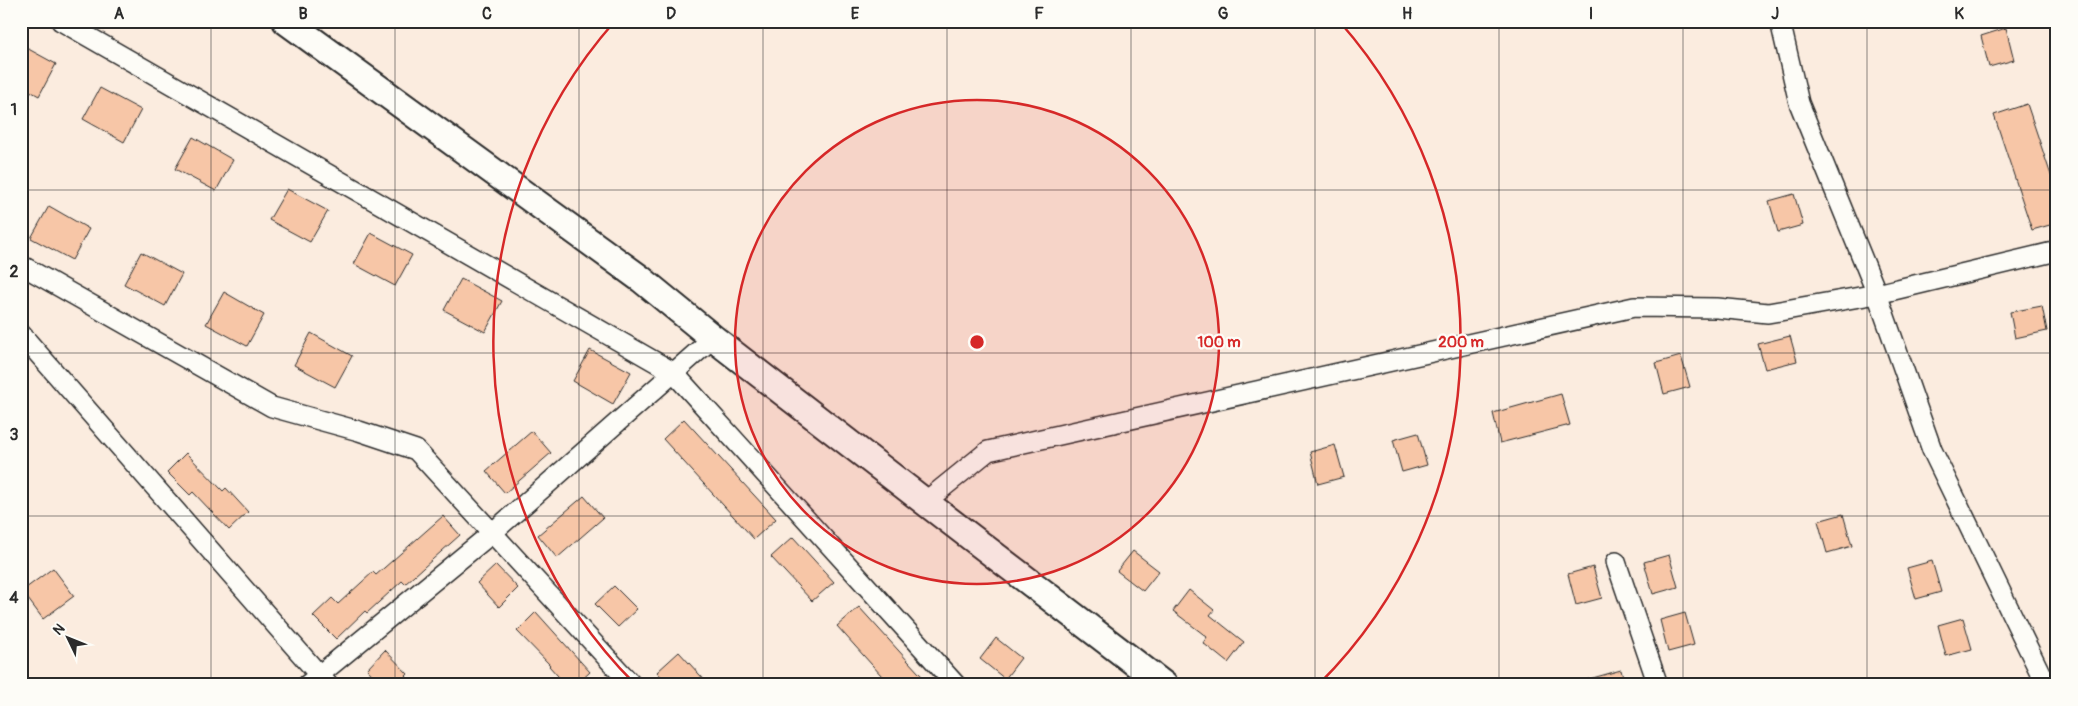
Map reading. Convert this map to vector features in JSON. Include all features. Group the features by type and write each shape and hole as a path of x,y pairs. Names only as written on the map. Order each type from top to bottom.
{"main road":[{"path":"286,21 641,279 713,338 1164,685"}],"street":[{"path":"61,21 673,372 956,685"},
{"path":"1780,21 1799,103 1877,294 1932,450 2046,685"},
{"path":"925,502 988,451 1634,308 1717,308 1768,313 1877,294 2057,251"},
{"path":"21,265 272,407 358,431 416,450 632,685"},
{"path":"21,334 318,681 492,533 713,338"},
{"path":"1616,562 1658,685"}],"building":[{"path":"2006,28 2014,60 1989,67 1981,36"},
{"path":"21,45 56,64 39,96 21,86"},
{"path":"100,88 141,110 124,142 83,119"},
{"path":"2027,104 2057,193 2057,223 2032,230 1994,115"},
{"path":"193,137 233,160 216,191 175,169"},
{"path":"287,189 328,211 310,242 269,220"},
{"path":"1794,194 1803,225 1778,232 1769,201"},
{"path":"49,206 89,229 72,260 31,238"},
{"path":"371,233 412,255 395,286 354,264"},
{"path":"141,252 182,274 165,306 124,284"},
{"path":"461,279 502,301 485,332 444,310"},
{"path":"224,292 264,315 247,346 206,324"},
{"path":"2042,306 2047,331 2015,338 2010,312"},
{"path":"311,333 352,356 335,387 294,365"},
{"path":"1790,336 1797,361 1765,369 1758,344"},
{"path":"590,350 631,372 613,404 573,381"},
{"path":"1681,356 1690,387 1664,394 1656,363"},
{"path":"1561,394 1570,425 1500,443 1493,413"},
{"path":"684,419 776,519 754,539 663,439"},
{"path":"532,431 551,453 505,493 486,471"},
{"path":"1418,433 1427,465 1402,472 1393,440"},
{"path":"1335,445 1344,477 1318,484 1310,452"},
{"path":"186,453 223,491 226,488 248,512 229,530 193,492 190,495 167,472"},
{"path":"584,496 603,518 557,558 538,535"},
{"path":"1843,514 1852,546 1827,553 1818,521"},
{"path":"443,516 460,535 405,584 402,581 367,613 365,611 336,639 313,616 332,598 338,604 373,572 376,575"},
{"path":"793,537 834,582 812,601 771,557"},
{"path":"1133,551 1159,571 1143,591 1117,571"},
{"path":"1669,555 1678,587 1653,594 1644,562"},
{"path":"1932,561 1941,592 1916,599 1907,568"},
{"path":"496,565 518,588 499,607 477,583"},
{"path":"1593,567 1602,598 1576,605 1568,574"},
{"path":"53,568 74,596 43,619 22,591"},
{"path":"614,586 637,609 618,627 595,604"},
{"path":"1189,590 1214,610 1210,615 1244,642 1228,663 1203,643 1207,637 1173,611"},
{"path":"859,607 930,685 890,685 837,626"},
{"path":"536,612 590,672 576,685 566,685 550,665 517,631"},
{"path":"1685,613 1694,645 1668,652 1660,620"},
{"path":"1963,618 1972,649 1946,656 1938,625"},
{"path":"996,638 1021,658 1005,679 980,659"},
{"path":"385,650 408,674 397,685 382,685 367,669"},
{"path":"679,652 709,685 669,685 657,672"},
{"path":"1621,670 1625,685 1583,685 1582,681"}]}
